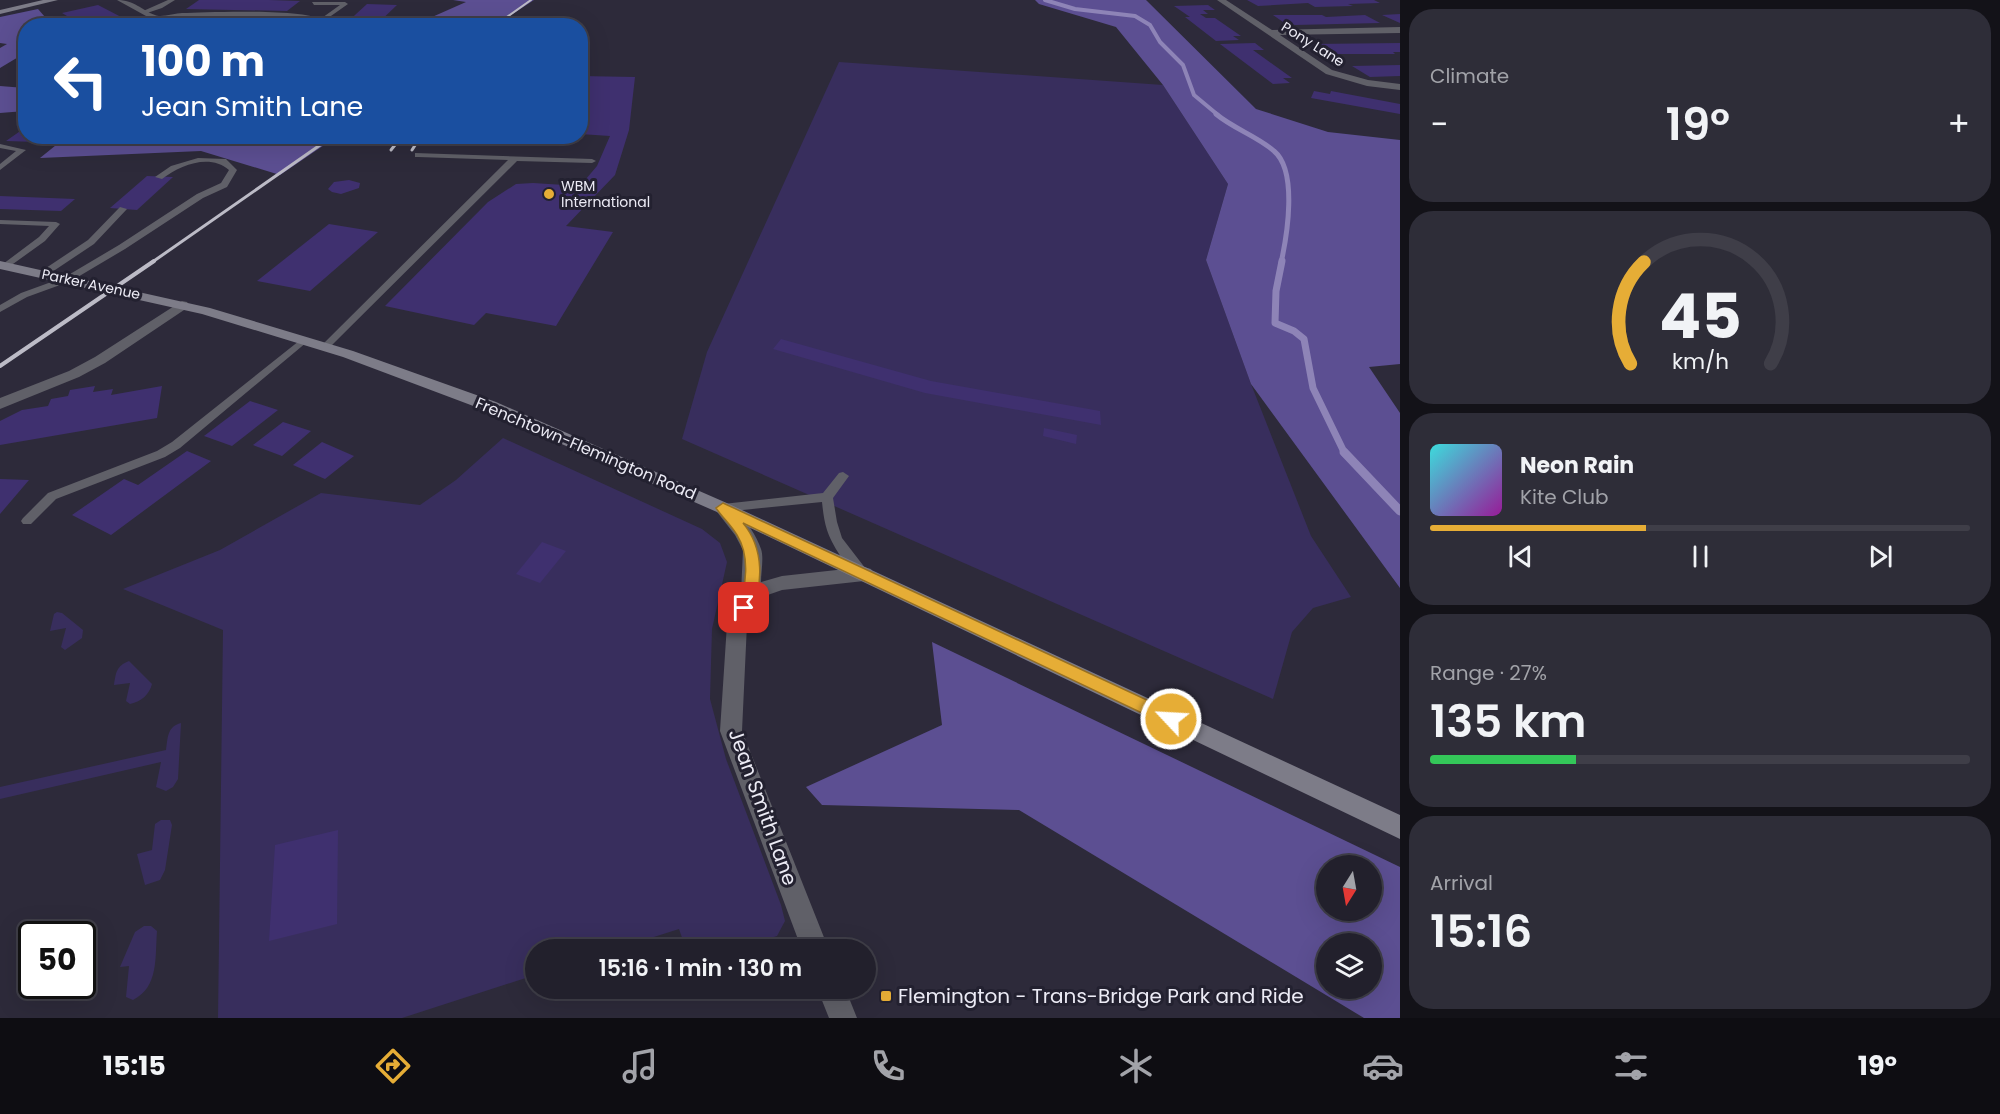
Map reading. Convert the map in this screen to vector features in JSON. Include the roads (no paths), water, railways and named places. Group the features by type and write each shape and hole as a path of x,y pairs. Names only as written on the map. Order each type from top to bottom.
{"main road":[{"path":"0,12 54,0"},
{"name":"Parker Avenue","path":"3,265 182,305"},
{"name":"Frenchtown-Flemington Road","path":"182,305 325,347 402,373 511,415 864,573 1400,827"}],"street":[{"path":"121,0 148,18 187,14 310,18"},
{"name":"Pony Lane","path":"1221,0 1329,72 1367,83 1400,87"},
{"path":"1270,33 1400,30"},
{"path":"0,404 74,374 100,360 182,305"},
{"name":"Jean Smith Lane","path":"723,508 742,531 752,550 752,592 737,624 731,731 812,939"},
{"path":"752,592 782,583 864,573"},
{"path":"835,999 843,1018"}],"lane":[{"path":"148,18 172,0"},
{"path":"314,3 345,4 327,18"},
{"path":"244,18 248,15"},
{"path":"0,146 22,150 0,168"},
{"path":"418,155 592,161"},
{"path":"0,309 24,296 68,279 200,196 216,191 224,185 233,170 223,161 208,158 168,170 159,177"},
{"path":"325,347 515,158"},
{"path":"44,274 79,252 123,209"},
{"path":"0,222 56,224 42,238 3,265"},
{"path":"27,521 52,496 161,454 176,445 304,340"},
{"path":"843,476 827,496 830,527 834,537 864,573"},
{"path":"723,508 827,496"}],"waterway":[{"path":"1045,0 1075,9 1135,16 1150,25 1160,42 1183,65 1194,95 1218,115"},
{"path":"1216,114 1267,146 1281,160 1286,173 1289,204 1281,263"},
{"path":"1282,261 1276,291 1275,323 1294,331 1304,339 1313,388 1344,452"},
{"path":"1344,452 1400,511"}],"railway":[{"path":"505,18 531,0"},
{"path":"151,263 322,144"},
{"path":"391,150 396,144"},
{"path":"412,150 416,144"},
{"path":"0,366 154,261"}],"place":[{"name":"WBM International","path":"549,194"},
{"name":"Flemington - Trans-Bridge Park and Ride","path":"886,996"}]}
